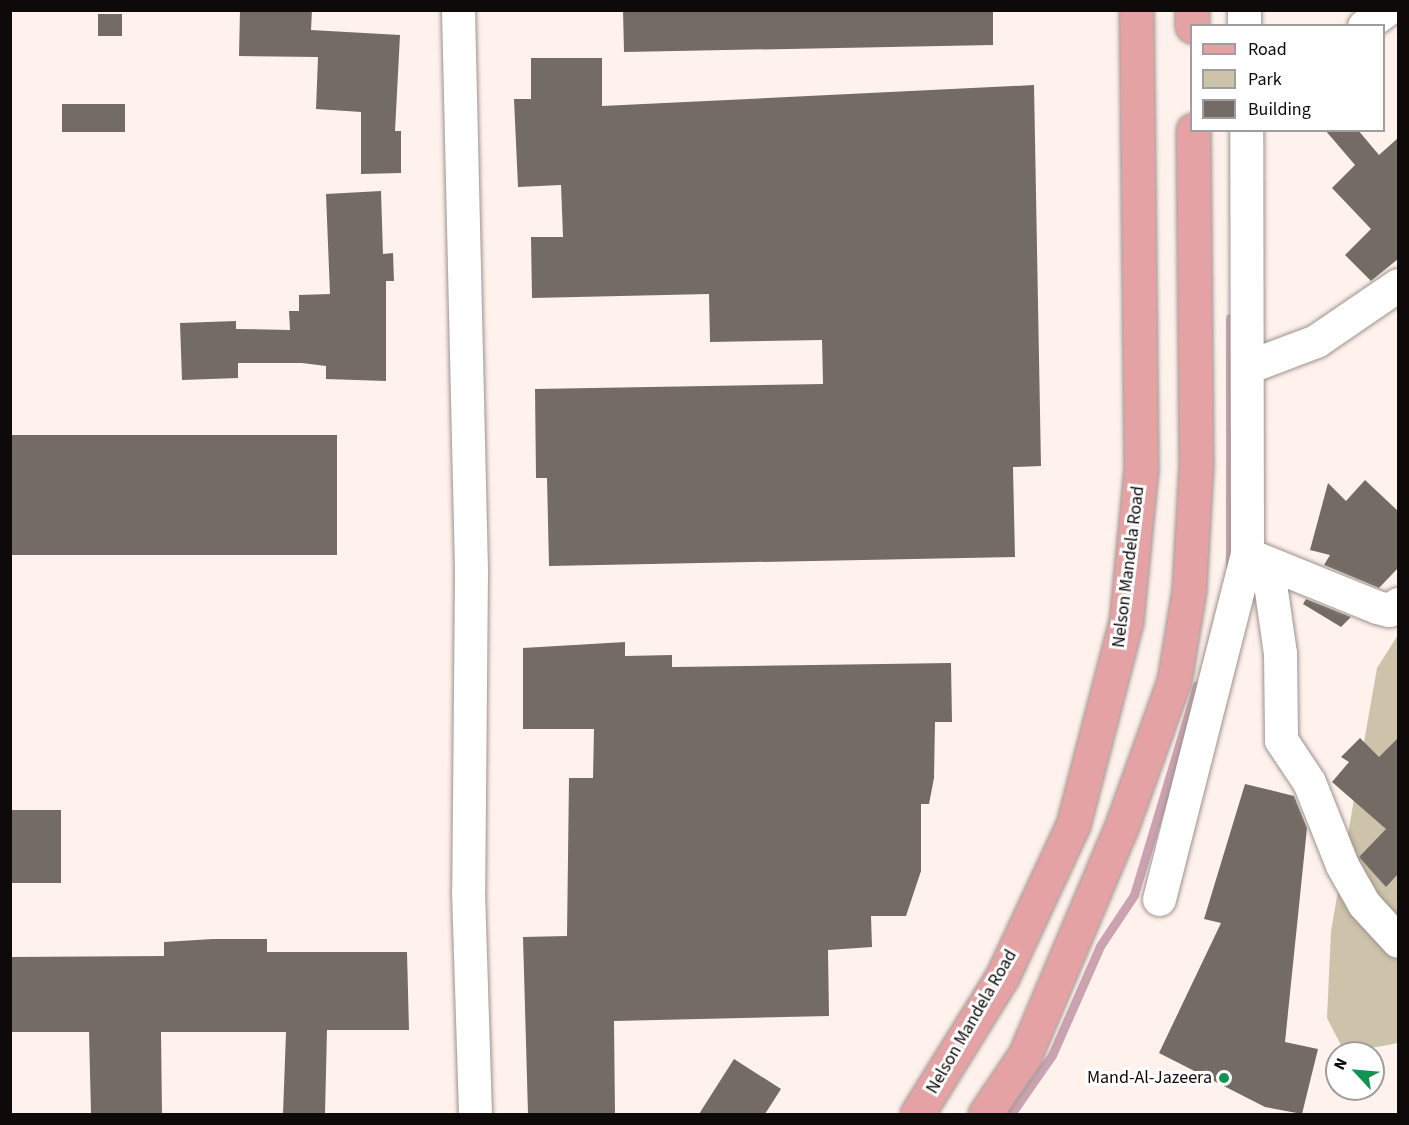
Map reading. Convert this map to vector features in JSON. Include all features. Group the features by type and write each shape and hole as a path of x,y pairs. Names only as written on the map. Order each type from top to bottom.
{"main road":[{"name":"Nelson Mandela Road","path":"917,1114 1002,976 1073,825 1125,622 1142,470 1136,10"},
{"path":"985,1114 1025,1055 1121,828 1174,681 1190,590 1196,465 1193,132"}],"street":[{"path":"458,10 471,571 468,891 475,1114"},
{"path":"1367,24 1386,10"},
{"path":"1246,132 1250,366 1257,559 1280,653 1281,740 1309,782 1342,865 1364,904 1398,940"},
{"path":"1250,366 1316,341 1398,285"},
{"path":"1257,559 1341,588 1377,607 1389,610 1398,604"},
{"path":"1159,899 1257,559"}],"green space":[{"path":"1398,635 1398,1043 1385,1045 1385,1041 1339,1041 1327,1018 1331,931 1377,668"}],"building":[{"path":"240,10 312,10 311,30 400,35 395,131 401,131 401,173 361,174 361,112 316,109 318,57 239,56"},
{"path":"623,10 993,10 993,45 624,52"},
{"path":"98,14 122,14 122,36 98,36"},
{"path":"531,58 602,58 602,106 1034,85 1041,466 1013,467 1015,557 549,566 547,478 536,478 535,389 823,384 822,340 710,342 709,294 532,298 531,237 563,237 561,185 518,187 514,99 531,99"},
{"path":"62,104 125,104 125,132 62,132"},
{"path":"1327,132 1360,132 1379,155 1398,138 1398,259 1371,281 1345,255 1371,229 1332,188 1355,165"},
{"path":"381,191 383,254 393,253 394,281 386,281 386,381 326,379 326,366 302,363 238,363 238,378 182,380 180,323 236,321 236,329 290,330 289,311 299,311 299,295 330,294 326,194"},
{"path":"10,435 337,435 337,555 10,555"},
{"path":"1365,480 1398,511 1398,568 1379,588 1324,565 1330,555 1310,550 1328,483 1346,501"},
{"path":"1306,599 1351,617 1341,627 1303,604"},
{"path":"625,642 625,656 672,655 672,667 951,663 952,722 935,722 934,778 929,804 921,804 921,871 906,916 871,916 872,947 828,950 829,1016 614,1021 615,1114 528,1114 523,937 567,936 569,778 593,778 594,729 523,729 523,648"},
{"path":"1360,738 1379,757 1398,738 1398,874 1386,887 1359,857 1386,829 1332,782 1349,762 1341,757"},
{"path":"1245,784 1294,796 1307,828 1285,1042 1318,1049 1302,1114 1265,1107 1159,1053 1221,923 1204,919"},
{"path":"10,810 61,810 61,883 10,883"},
{"path":"267,939 267,952 407,952 409,1030 327,1030 325,1114 283,1114 286,1032 161,1032 162,1114 91,1114 89,1032 10,1032 10,957 164,956 164,942"},
{"path":"734,1059 781,1089 765,1114 699,1114"}],"waterway":[{"path":"1230,318 1230,565"},
{"path":"1011,1114 1052,1055 1100,946 1134,895 1197,685"}],"place":[{"name":"Mand-Al-Jazeera","path":"1224,1078"}]}
